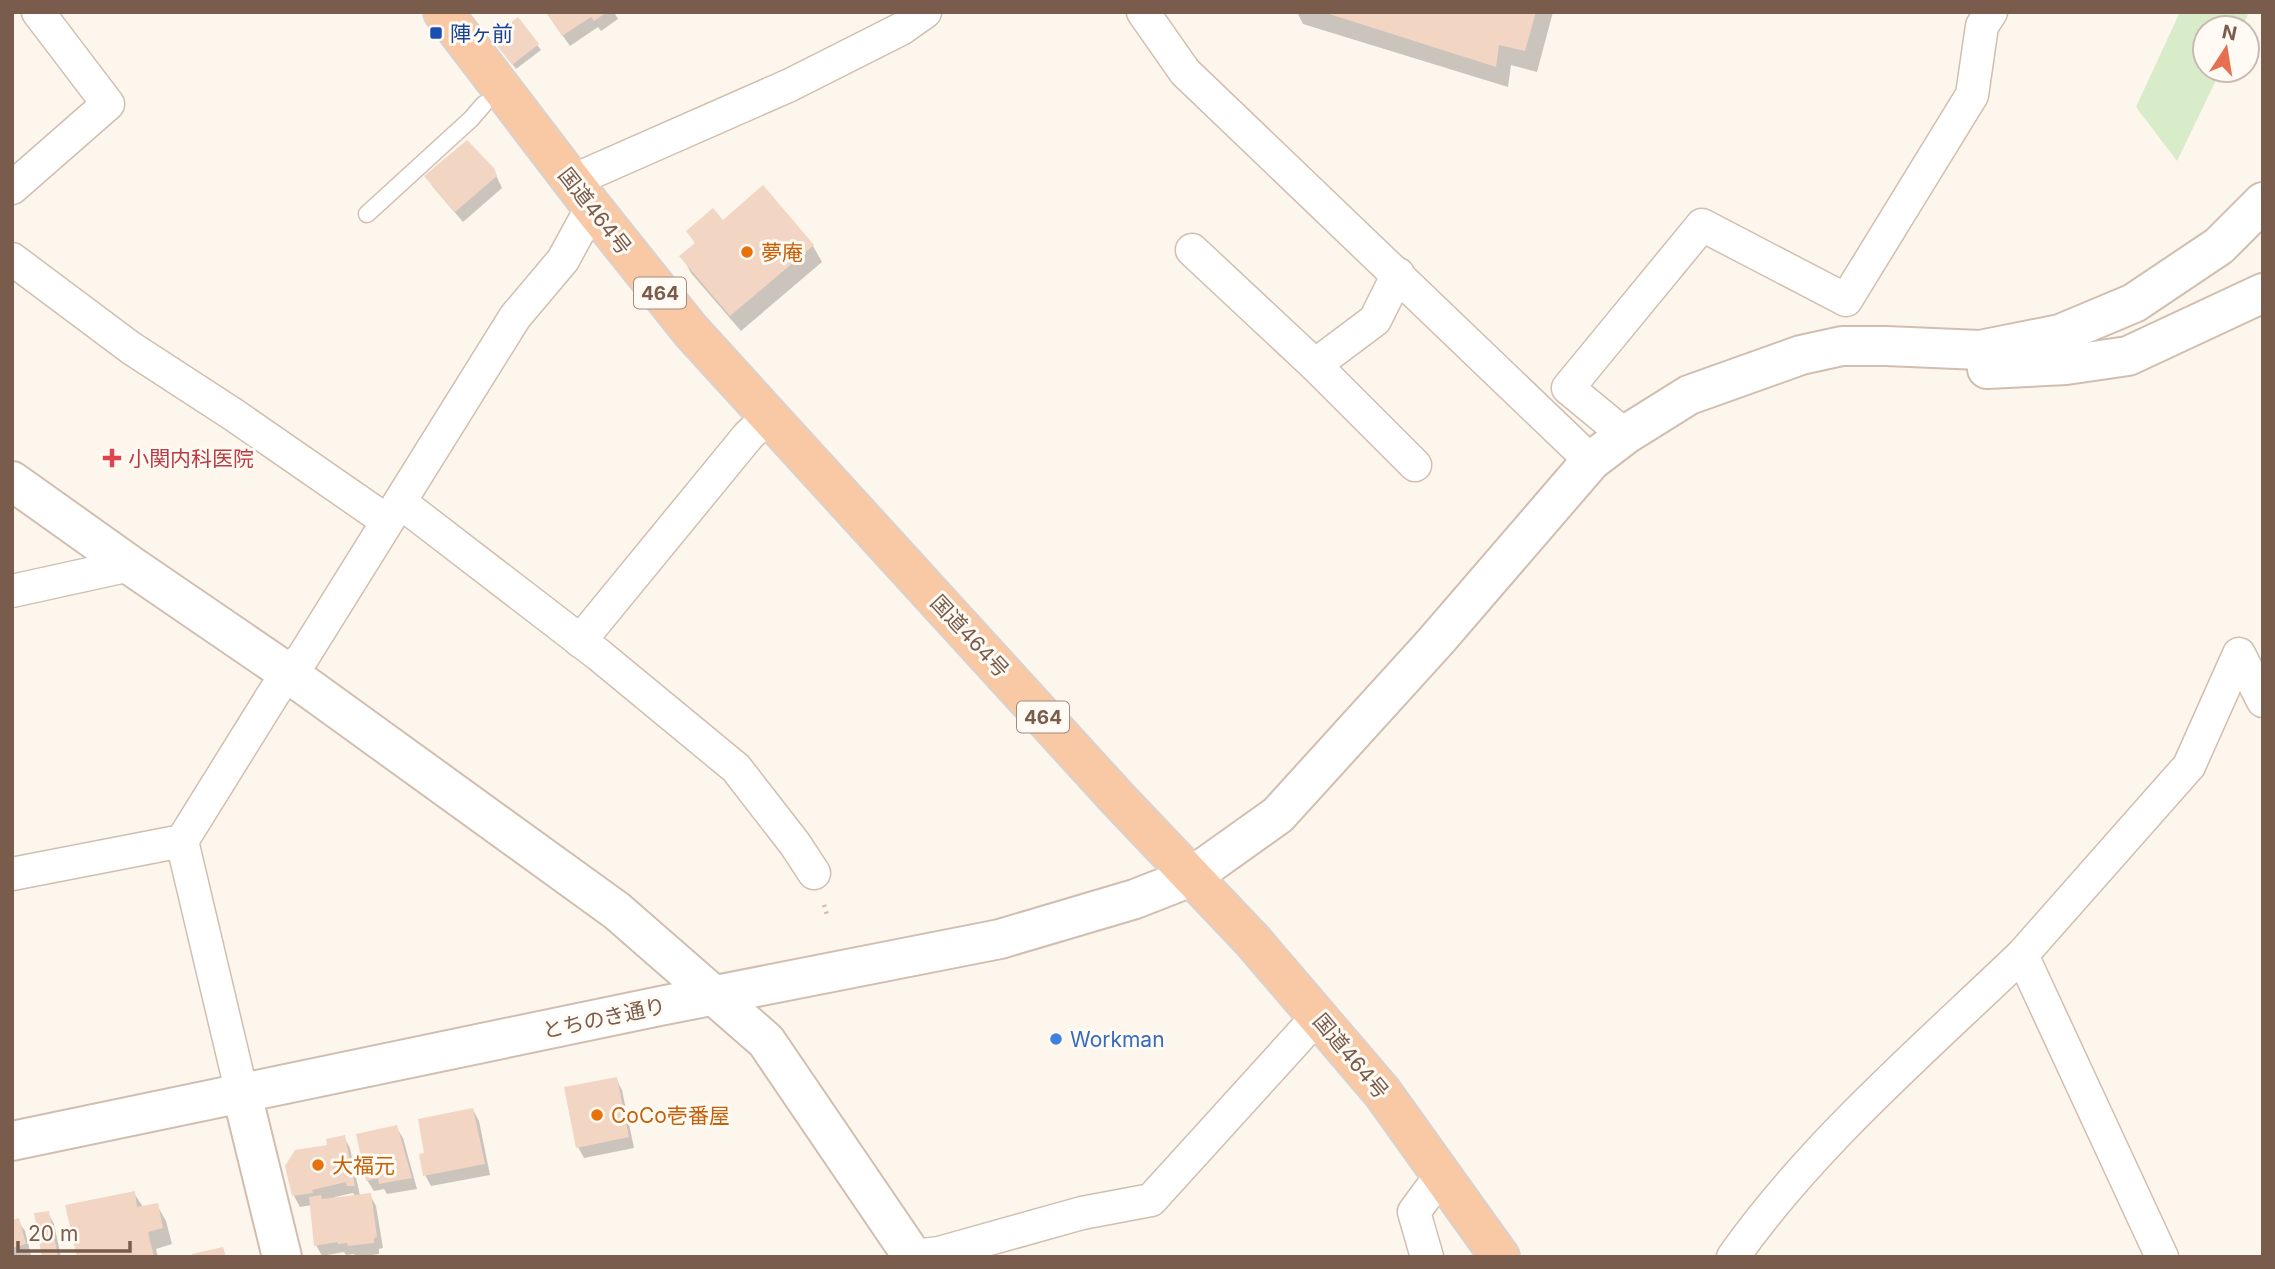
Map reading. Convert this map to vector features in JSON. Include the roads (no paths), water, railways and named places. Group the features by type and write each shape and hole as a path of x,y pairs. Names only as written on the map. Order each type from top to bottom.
{"highway":[{"name":"国道464号","path":"443,12 691,331 1191,877 1252,940 1382,1092 1500,1257"}],"street":[{"path":"12,188 108,104 38,12"},
{"path":"282,1257 182,841 288,673 303,657 514,317 563,260 582,194 901,29 925,12"},
{"path":"1143,12 1185,72 1591,461"},
{"path":"1625,435 1568,388 1702,225 1846,300 1972,95 1982,26 1991,12"},
{"name":"とちのき通り","path":"12,1141 1000,939 1135,898 1191,877 1278,815 1436,640 1591,461 1625,435 1689,395 1801,355 1842,346 1980,350 2060,334 2134,303 2219,246 2263,202"},
{"path":"1192,250 1315,365 1415,465"},
{"path":"12,259 131,348 394,511 580,641 736,768 814,873"},
{"path":"1315,365 1376,320 1398,274"},
{"path":"1754,371 1845,366 1992,369 2066,365 2128,356 2263,293"},
{"path":"580,641 748,436 768,417"},
{"path":"12,481 288,673 617,911 766,1041 913,1256"},
{"path":"12,591 130,565"},
{"path":"1733,1257 1783,1191 1835,1136 2022,955 2189,766 2239,654 2263,701"},
{"path":"12,874 182,841"},
{"path":"2022,955 2162,1257"},
{"path":"906,1257 939,1253 1082,1213 1151,1200 1318,1016"},
{"path":"1427,1257 1414,1212 1442,1174"}],"lane":[{"path":"367,214 484,104"}],"place":[{"name":"陣ヶ前","path":"436,33"},
{"name":"夢庵","path":"747,252"},
{"name":"小関内科医院","path":"112,458"},
{"name":"Workman","path":"1056,1039"},
{"name":"CoCo壱番屋","path":"597,1115"},
{"name":"大福元","path":"318,1165"}]}
